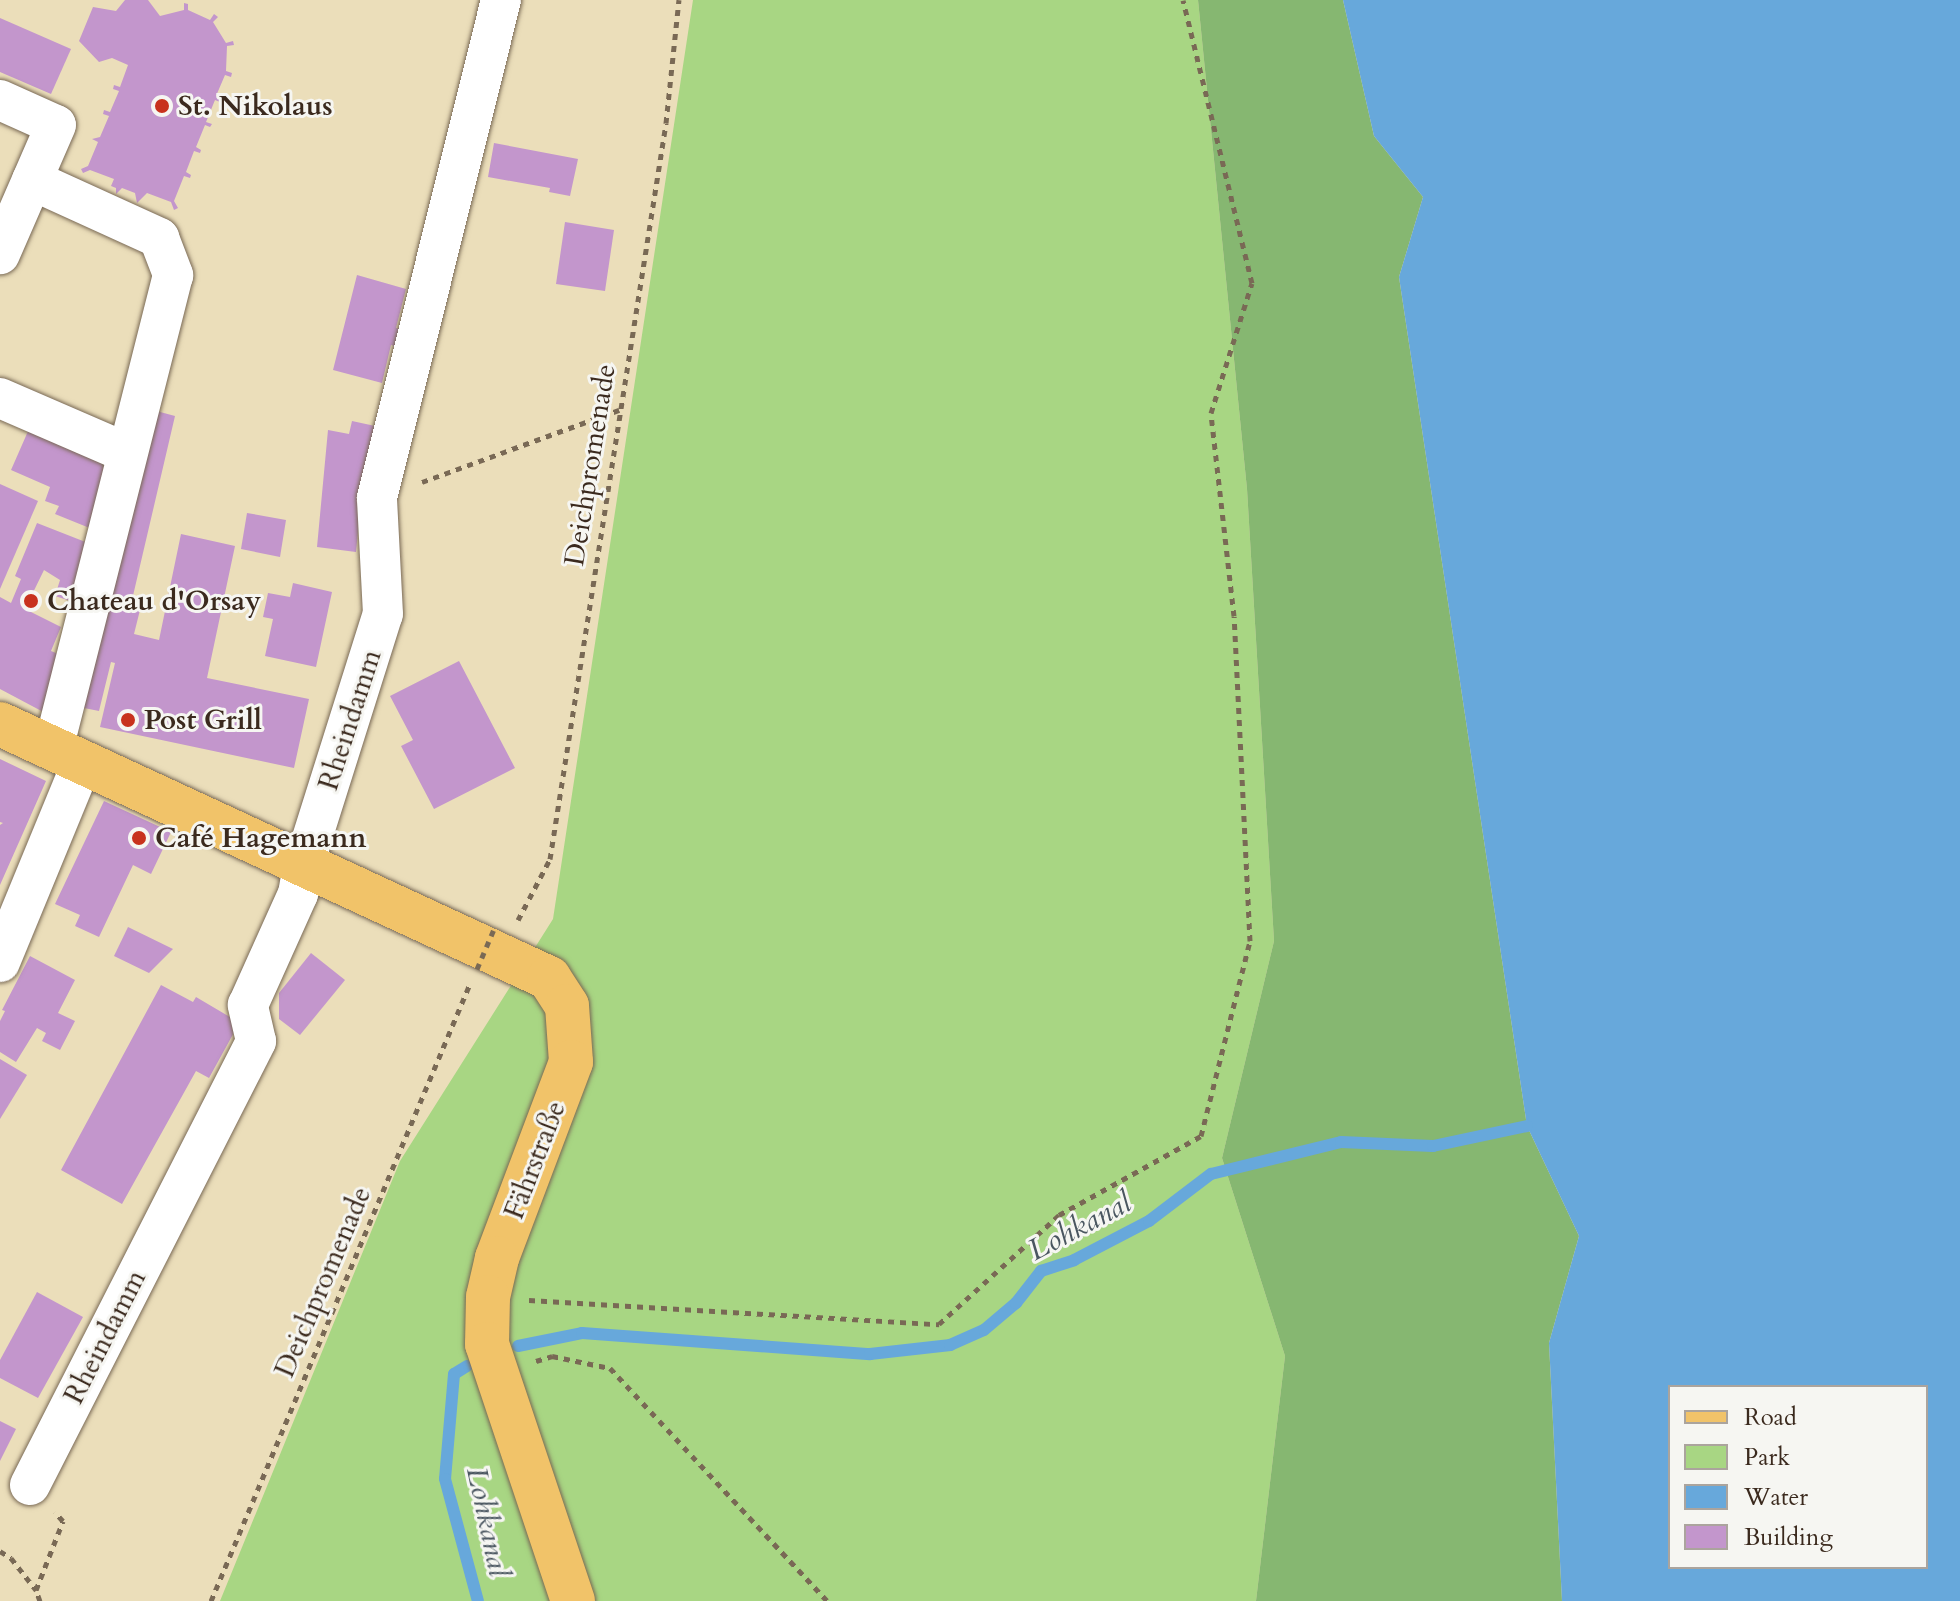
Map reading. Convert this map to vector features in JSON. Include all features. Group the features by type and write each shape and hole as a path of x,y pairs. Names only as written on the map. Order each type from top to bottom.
{"main road":[{"path":"0,724 67,756"},
{"name":"Fährstraße","path":"67,756 549,978 567,1006 571,1062 497,1258 488,1297 487,1344 573,1601"}],"street":[{"name":"Rheindamm","path":"30,1485 256,1041 248,1005 298,894 303,867 383,614 377,498 501,0"},
{"path":"0,100 56,125 0,254"},
{"path":"0,962 67,756 125,452 173,275 159,238 32,180"},
{"path":"0,398 125,452"}],"path":[{"name":"Deichpromenade","path":"514,929 550,859 666,123 679,0"},
{"path":"488,1297 939,1324 1059,1215 1201,1136 1250,941 1234,616 1211,413 1252,283 1183,0"},
{"path":"377,498 620,410"},
{"path":"477,969 494,929"},
{"name":"Deichpromenade","path":"211,1601 472,979"},
{"path":"552,1356 610,1368 827,1601"},
{"path":"30,1485 63,1521 36,1590"},
{"path":"0,1551 11,1558 36,1590 40,1601"}],"green space":[{"path":"693,0 1198,0 1247,489 1274,941 1222,1158 1285,1356 1256,1601 220,1601 400,1161 553,919"},
{"path":"1198,0 1343,0 1374,136 1423,197 1399,277 1527,1126 1579,1236 1549,1343 1562,1601 1256,1601 1285,1356 1222,1158 1274,941 1247,489"}],"water":[{"path":"1343,0 1960,0 1960,1601 1562,1601 1549,1343 1579,1236 1527,1126 1399,277 1423,197 1374,136"}],"building":[{"name":"St. Nikolaus","path":"125,0 148,0 160,16 184,10 184,3 188,4 188,10 210,20 214,14 218,17 213,22 226,43 233,41 234,45 227,46 226,71 232,73 231,77 225,75 216,96 222,99 220,102 215,100 206,122 212,124 210,127 205,125 196,147 201,150 200,153 194,151 186,172 191,175 190,178 184,176 174,201 178,208 174,210 171,202 147,193 137,203 135,193 122,188 116,194 116,188 111,186 114,179 90,170 83,173 81,169 88,166 98,142 92,139 100,137 109,116 103,114 104,110 110,112 119,91 113,89 114,85 120,87 128,65 112,58 99,62 79,41 93,7 116,11"},
{"path":"0,18 71,49 51,94 0,72"},
{"path":"494,143 578,159 570,196 549,192 550,188 488,177"},
{"path":"565,222 614,230 605,291 556,284"},
{"path":"357,275 406,289 396,328 402,329 397,347 391,345 382,383 333,370"},
{"path":"149,409 175,416 132,600 142,602 134,634 159,640 181,534 235,546 207,678 309,699 294,768 100,727 115,663 111,662 99,711 79,707"},
{"path":"352,421 375,426 363,481 356,552 317,547 328,430 349,434"},
{"path":"29,429 112,463 92,529 55,514 59,506 45,501 50,487 11,470"},
{"path":"0,484 38,501 0,589"},
{"path":"247,513 286,520 280,557 241,549"},
{"path":"37,523 88,543 83,605 55,596 60,580 44,570 25,609 61,627 51,651 68,658 49,715 0,689 0,597 11,603 21,579 15,576"},
{"path":"293,583 332,592 316,667 265,656 273,619 263,617 268,593 290,597"},
{"path":"459,661 515,768 434,809 401,746 413,740 390,696"},
{"path":"0,759 46,781 0,885 0,825 3,823 0,822"},
{"path":"104,801 171,832 151,874 133,865 99,937 75,926 80,915 55,904"},
{"path":"128,927 173,949 149,973 114,956"},
{"path":"311,953 345,980 300,1035 279,1019 279,993"},
{"path":"30,956 75,980 58,1013 75,1021 60,1050 42,1041 46,1033 37,1028 16,1062 0,1052 0,1021 5,1011 2,1010"},
{"path":"161,985 193,1002 196,997 235,1020 232,1024 237,1027 209,1078 196,1071 122,1204 61,1170"},
{"path":"0,1059 27,1075 0,1119"},
{"path":"37,1292 83,1317 38,1398 0,1378 0,1360"},
{"path":"0,1421 16,1429 0,1461"}],"waterway":[{"name":"Lohkanal","path":"518,1346 582,1333 870,1354 950,1345 984,1330 1016,1303 1041,1271 1074,1260 1149,1221 1211,1174 1341,1142 1433,1146 1527,1126"},
{"name":"Lohkanal","path":"467,1366 454,1374 445,1479 478,1601"}],"place":[{"name":"St. Nikolaus","path":"162,106"},
{"name":"Chateau d'Orsay","path":"31,601"},
{"name":"Post Grill","path":"128,720"},
{"name":"Café Hagemann","path":"139,838"}]}
